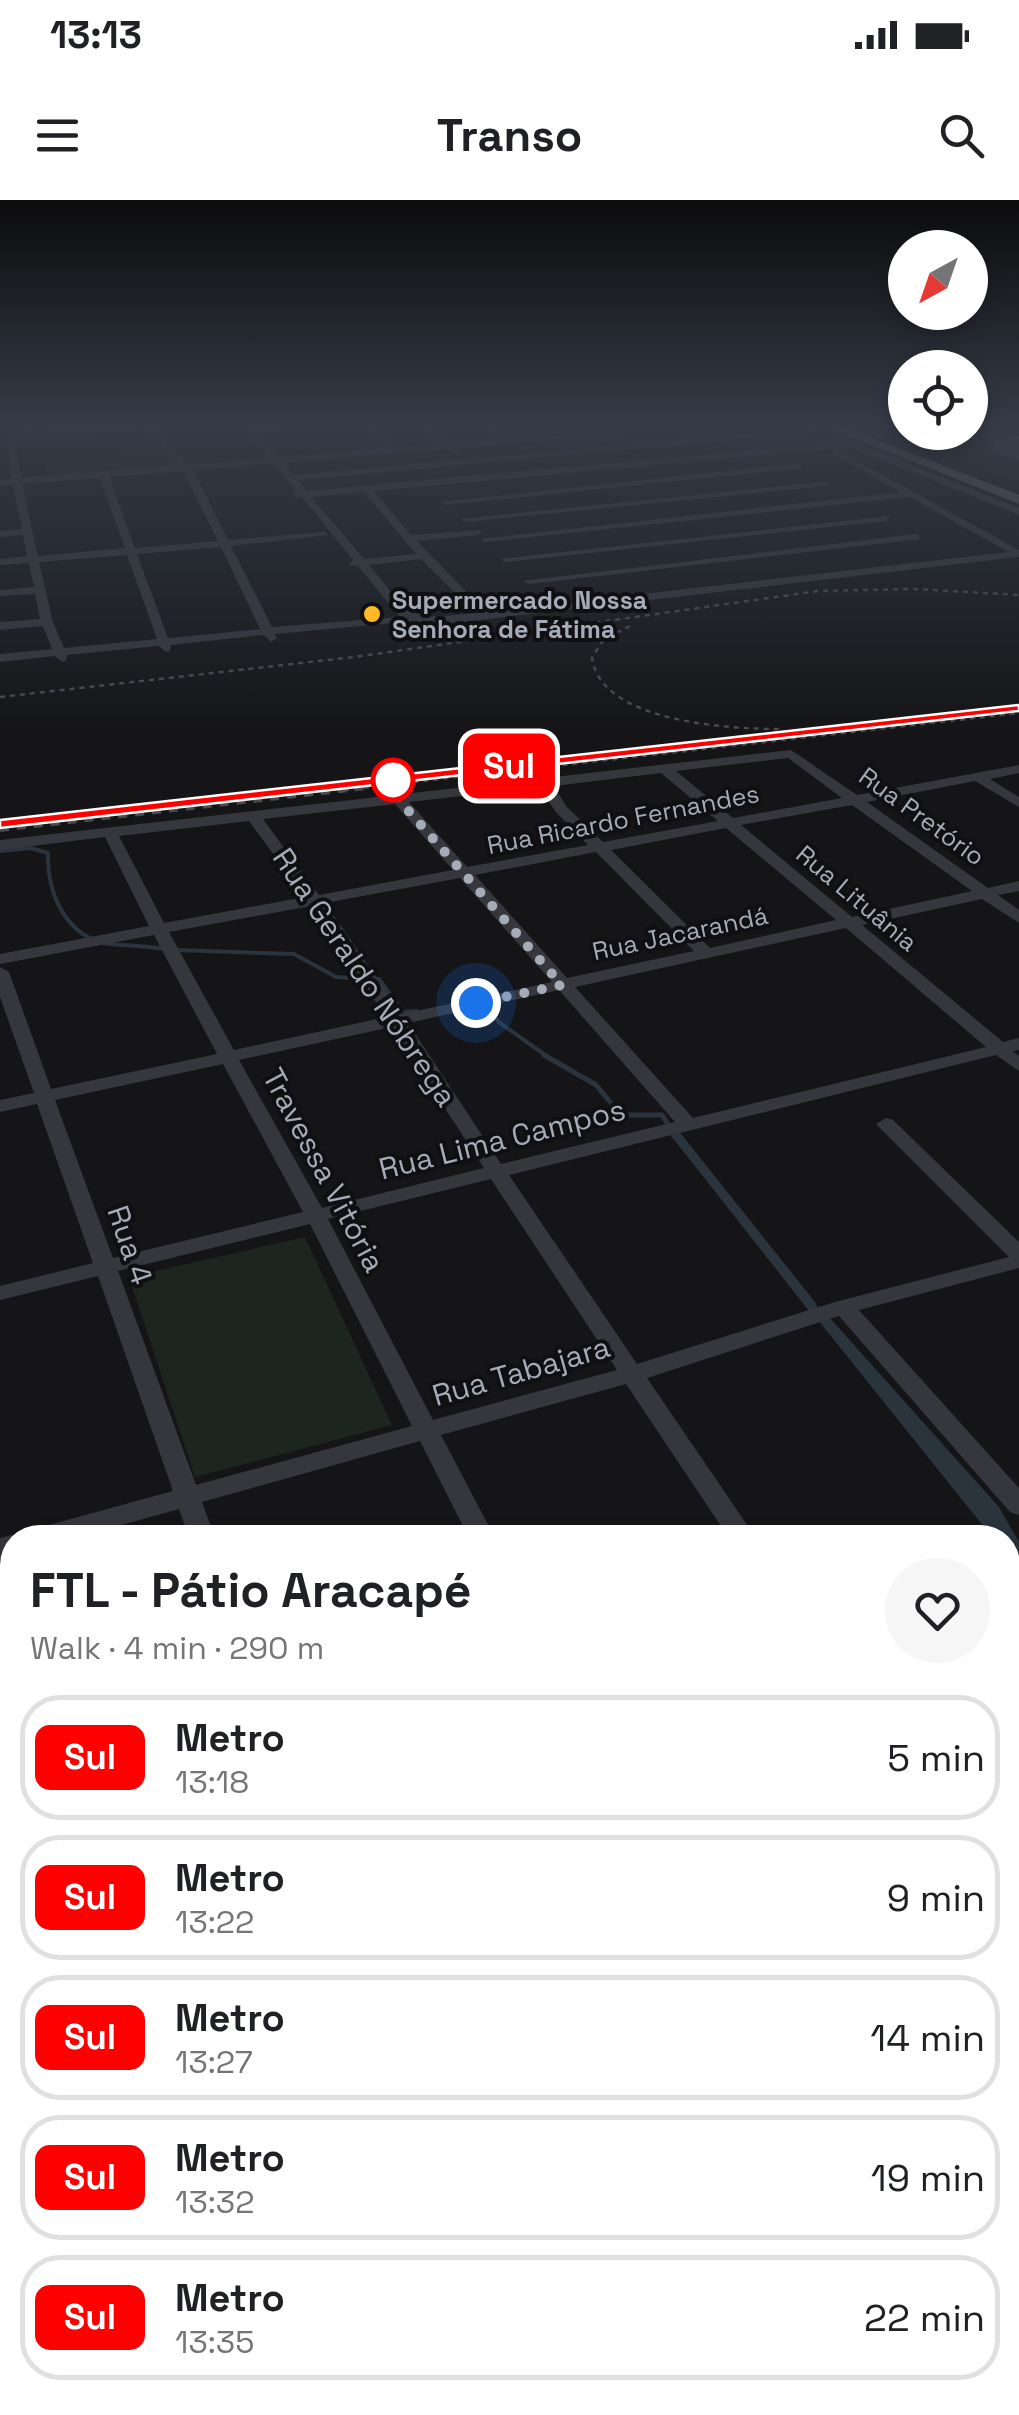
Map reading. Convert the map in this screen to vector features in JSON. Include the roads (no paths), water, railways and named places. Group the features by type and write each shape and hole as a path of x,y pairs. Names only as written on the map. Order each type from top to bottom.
{"street":[{"path":"24,525 36,559 47,622 59,655"},
{"path":"122,525 165,645"},
{"path":"214,525 269,635"},
{"path":"318,525 349,564 404,619"},
{"path":"328,525 362,562 404,619"},
{"path":"399,525 480,612"},
{"path":"472,525 554,606"},
{"path":"410,538 599,525"},
{"path":"713,525 727,535"},
{"path":"504,559 817,525"},
{"path":"899,525 954,559"},
{"path":"970,525 1017,551"},
{"path":"0,534 27,532"},
{"path":"0,562 324,536"},
{"path":"529,582 917,536"},
{"path":"675,540 704,561"},
{"path":"0,661 554,606 1017,551"},
{"path":"349,564 424,556"},
{"path":"750,556 779,576"},
{"path":"688,590 779,576 825,574"},
{"path":"0,593 40,590"},
{"path":"332,629 554,606"},
{"path":"0,626 47,622"},
{"name":"Rua Pretório","path":"664,769 796,754 1019,918"},
{"path":"0,845 664,769"},
{"name":"Rua Lituânia","path":"664,769 847,923 1009,1046 1019,1065"},
{"name":"Rua Ricardo Fernandes","path":"0,959 1019,770"},
{"path":"978,777 1019,803"},
{"path":"545,783 560,808 705,952"},
{"path":"399,800 687,1124"},
{"name":"Rua Geraldo Nóbrega","path":"254,817 398,1019 496,1172 734,1525"},
{"name":"Travessa Vitória","path":"110,833 316,1216 475,1525"},
{"name":"Rua Jacarandá","path":"0,1106 1019,886"},
{"name":"Rua 4","path":"0,972 197,1525"},
{"name":"Rua Lima Campos","path":"0,1293 1009,1046"},
{"path":"886,1124 1019,1258"},
{"name":"Rua Tabajara","path":"94,1525 185,1496 632,1374 843,1307 1019,1258"},
{"path":"843,1307 1019,1505"}],"waterway":[{"path":"0,851 30,848 48,853 55,897 70,923 81,933 110,944 165,949"},
{"path":"176,950 294,954 336,977 364,979"},
{"path":"375,979 379,979 403,1012 417,1011"},
{"path":"482,1003 500,1023 548,1057"},
{"path":"544,1055 596,1085 621,1115 662,1115 671,1129"}],"railway":[{"path":"0,697 354,657 818,591 914,589 1019,595"},
{"path":"630,626 603,640 592,658 601,680 618,697 643,709 702,724 781,729"},
{"path":"344,790 1019,713"},
{"path":"0,830 366,788"}],"metro line":[{"name":"Sul","path":"0,824 1019,708"}],"place":[{"name":"Supermercado Nossa Senhora de Fátima","path":"372,614"}]}
